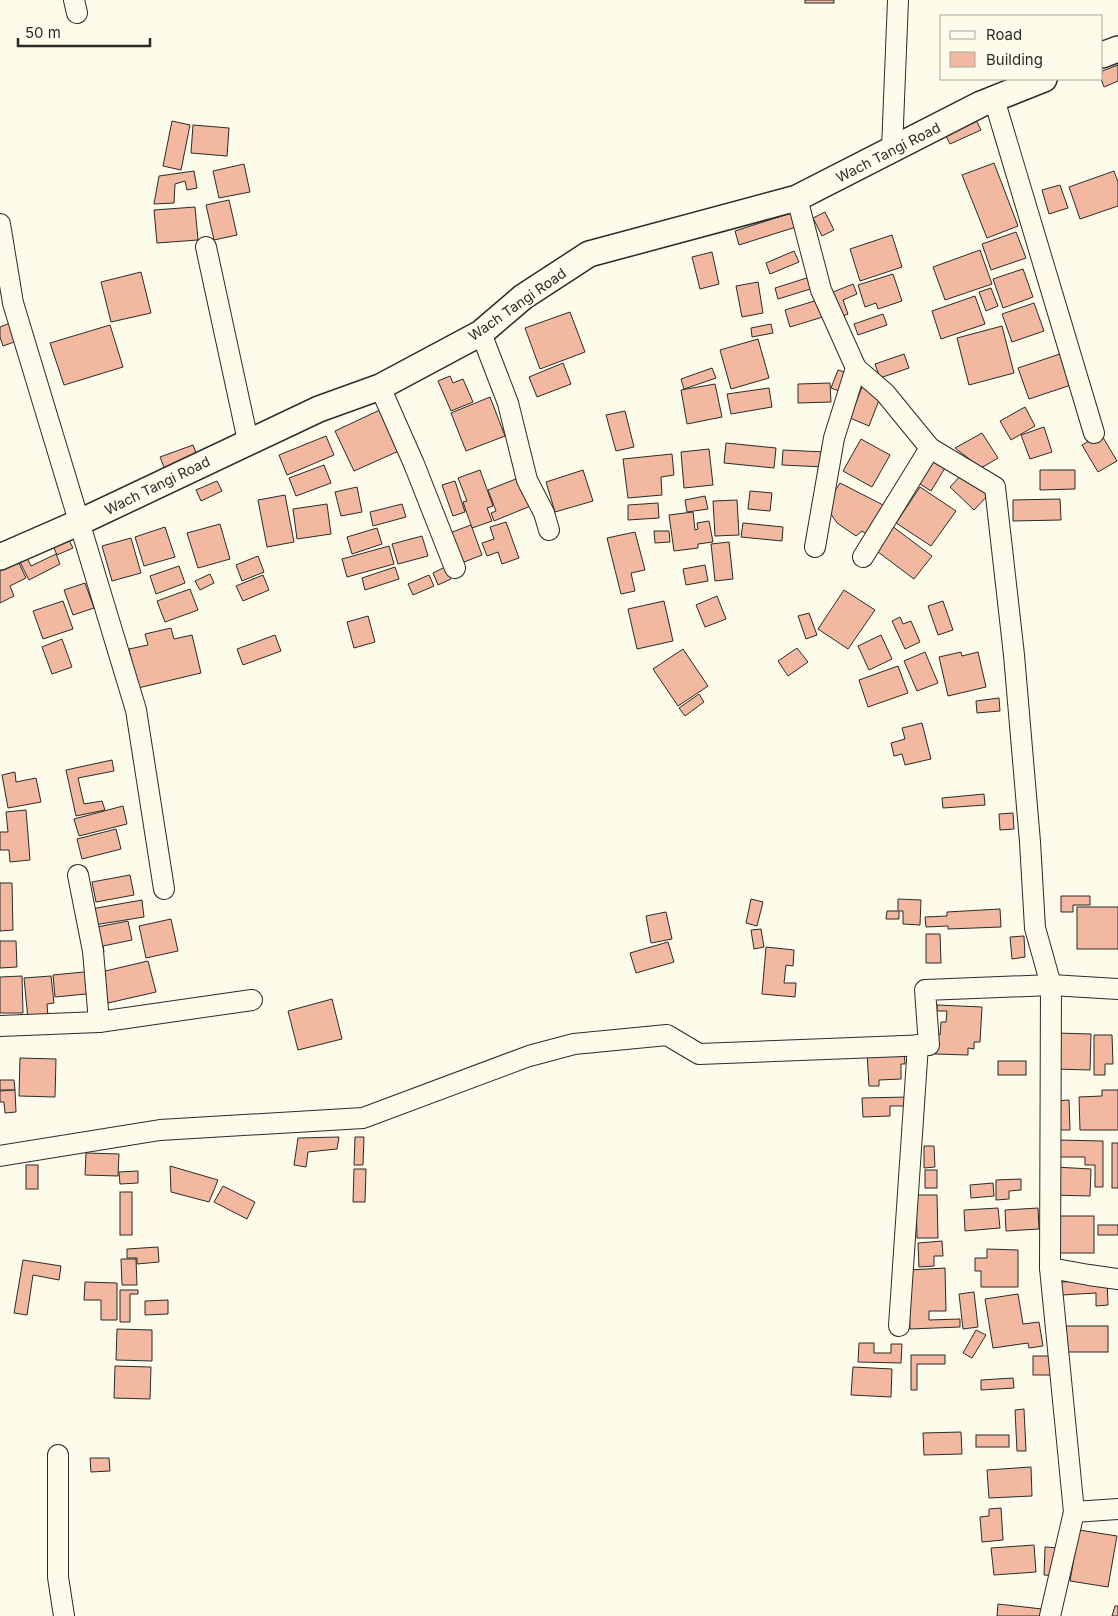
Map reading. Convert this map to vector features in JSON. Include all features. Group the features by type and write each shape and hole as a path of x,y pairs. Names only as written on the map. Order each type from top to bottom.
{"main road":[{"path":"1103,55 1118,49"},
{"name":"Wach Tangi Road","path":"0,557 80,522 319,408 380,386 481,332 522,297 589,254 798,198 981,104 1042,80"}],"street":[{"path":"892,149 898,0"},
{"path":"994,99 1094,433"},
{"path":"798,198 821,290 856,368 885,393 930,448 995,487 1015,664 1030,842 1035,928 1051,985 1050,1268 1074,1512 1050,1616"},
{"path":"0,224 13,303 136,710 164,889"},
{"path":"206,247 248,441"},
{"path":"481,332 508,403 527,480 544,513 548,530"},
{"path":"815,547 834,438 856,368"},
{"path":"380,386 414,464 455,568"},
{"path":"863,557 930,448"},
{"path":"78,875 93,951 99,1022"},
{"path":"0,1156 160,1130 363,1118 529,1056 574,1044 667,1034 699,1054 929,1045 925,990 1051,985 1118,989"},
{"path":"0,1026 99,1022 252,1000"},
{"path":"899,1326 918,1045"},
{"path":"1050,1268 1089,1276 1118,1279"},
{"path":"58,1455 58,1577 64,1616"},
{"path":"1074,1512 1118,1509"}],"building":[{"path":"805,0 834,0 834,3 805,3"},
{"path":"1118,65 1118,81 1104,87 1101,80 1103,80 1103,71"},
{"path":"976,120 981,130 950,144 945,134"},
{"path":"172,121 190,125 181,170 163,166"},
{"path":"193,125 229,128 227,156 191,153"},
{"path":"994,163 1018,226 987,238 962,175"},
{"path":"244,164 250,192 219,198 213,171"},
{"path":"194,171 197,188 187,190 185,181 175,184 174,203 154,204 159,176"},
{"path":"1114,171 1118,182 1118,206 1080,219 1069,187"},
{"path":"1060,185 1068,208 1049,214 1042,190"},
{"path":"229,200 237,235 214,240 206,205"},
{"path":"195,207 198,240 157,243 154,210"},
{"path":"825,212 834,230 822,236 813,218"},
{"path":"791,213 796,227 739,245 735,231"},
{"path":"1016,232 1026,258 991,270 982,244"},
{"path":"892,235 902,267 860,281 850,249"},
{"path":"980,250 992,284 945,300 933,267"},
{"path":"794,251 799,262 770,274 766,263"},
{"path":"712,252 719,284 700,289 692,257"},
{"path":"1023,269 1033,297 1003,308 993,279"},
{"path":"141,272 151,313 111,322 101,282"},
{"path":"893,274 902,301 878,309 876,303 865,307 858,285"},
{"path":"813,276 817,287 778,299 775,288"},
{"path":"758,282 763,313 742,317 736,286"},
{"path":"853,284 857,294 843,300 848,314 843,316 833,292"},
{"path":"991,288 998,306 986,311 979,292"},
{"path":"975,296 985,324 941,339 932,311"},
{"path":"821,299 826,316 790,327 785,310"},
{"path":"1034,303 1044,331 1012,342 1002,314"},
{"path":"570,312 585,352 540,369 525,328"},
{"path":"883,314 887,325 858,335 854,324"},
{"path":"10,323 17,341 3,346 0,337 0,327"},
{"path":"771,324 773,333 752,337 751,328"},
{"path":"110,325 123,367 64,385 50,343"},
{"path":"1002,326 1014,373 969,385 957,338"},
{"path":"758,339 769,378 731,389 720,350"},
{"path":"1063,353 1074,384 1029,399 1018,368"},
{"path":"904,354 909,368 880,378 875,364"},
{"path":"563,363 571,384 537,397 529,377"},
{"path":"712,368 716,378 684,389 681,379"},
{"path":"838,370 848,373 842,392 831,388"},
{"path":"450,376 453,383 463,379 473,402 451,411 438,381"},
{"path":"830,383 831,402 798,403 798,384"},
{"path":"715,384 722,417 687,424 681,390"},
{"path":"862,387 881,395 869,426 850,418"},
{"path":"769,388 772,407 731,414 727,394"},
{"path":"490,397 505,436 466,451 451,413"},
{"path":"1025,407 1035,426 1011,440 1000,421"},
{"path":"382,409 401,450 354,471 335,431"},
{"path":"625,411 634,447 616,451 606,415"},
{"path":"1044,427 1052,452 1030,459 1021,435"},
{"path":"982,433 998,458 981,468 955,448"},
{"path":"1101,434 1117,461 1098,472 1082,445"},
{"path":"326,436 334,455 287,475 279,455"},
{"path":"861,439 890,455 872,487 843,471"},
{"path":"726,443 776,448 774,468 724,463"},
{"path":"193,445 198,458 167,475 160,457"},
{"path":"709,449 713,485 684,488 681,452"},
{"path":"783,450 825,452 824,467 782,465"},
{"path":"672,454 674,475 661,477 662,495 628,498 623,459"},
{"path":"931,460 945,468 931,491 917,482"},
{"path":"324,465 331,483 296,496 289,478"},
{"path":"480,470 493,506 487,508 492,521 472,528 463,502 467,501 458,478"},
{"path":"583,470 593,501 555,512 546,482"},
{"path":"1040,470 1075,470 1075,489 1040,490"},
{"path":"965,471 989,494 974,510 950,487"},
{"path":"521,477 533,505 494,521 491,513 496,511 488,490"},
{"path":"217,481 222,491 201,501 196,490"},
{"path":"455,481 465,512 453,516 442,485"},
{"path":"840,483 887,507 870,537 862,531 856,536 837,523 831,514 831,500"},
{"path":"357,487 362,512 341,516 335,492"},
{"path":"920,487 956,511 931,546 896,523"},
{"path":"750,491 772,493 770,511 748,509"},
{"path":"285,495 294,542 267,547 258,500"},
{"path":"705,496 708,509 687,512 685,500"},
{"path":"1060,499 1061,520 1013,521 1013,500"},
{"path":"737,500 739,535 715,536 713,501"},
{"path":"658,503 659,518 628,520 628,505"},
{"path":"327,504 331,534 297,539 293,509"},
{"path":"402,504 406,517 373,526 370,512"},
{"path":"693,512 695,530 698,529 697,523 709,521 713,542 698,544 698,548 674,551 669,515"},
{"path":"506,522 519,558 502,564 498,552 487,556 482,543 494,539 490,527"},
{"path":"743,523 783,527 782,541 741,537"},
{"path":"220,524 230,559 198,568 187,533"},
{"path":"471,525 482,555 459,564 447,534"},
{"path":"892,526 932,556 914,579 874,549"},
{"path":"165,527 175,557 144,566 135,537"},
{"path":"377,528 382,544 352,554 347,537"},
{"path":"654,531 669,531 670,542 655,543"},
{"path":"635,532 645,570 631,573 635,591 621,594 607,538"},
{"path":"422,536 428,556 398,564 392,544"},
{"path":"68,538 73,548 57,555 53,546"},
{"path":"131,538 141,573 112,581 102,546"},
{"path":"729,542 733,579 715,581 711,544"},
{"path":"389,546 394,564 347,577 342,559"},
{"path":"56,554 60,564 29,580 19,560 26,556 31,566"},
{"path":"258,556 264,572 242,581 236,565"},
{"path":"18,561 26,578 10,586 14,596 0,603 0,569"},
{"path":"705,565 708,581 686,585 683,569"},
{"path":"179,566 185,583 156,594 150,576"},
{"path":"395,567 399,579 365,590 362,578"},
{"path":"445,567 451,579 438,585 433,573"},
{"path":"210,574 214,583 200,590 195,581"},
{"path":"263,575 269,590 243,601 236,586"},
{"path":"429,575 434,586 413,595 408,584"},
{"path":"85,583 94,608 73,615 64,590"},
{"path":"190,589 198,610 165,622 157,601"},
{"path":"844,590 875,610 848,649 818,629"},
{"path":"717,596 726,619 705,627 696,605"},
{"path":"63,601 73,629 43,639 33,611"},
{"path":"664,601 673,641 637,649 628,609"},
{"path":"943,601 953,630 938,635 928,606"},
{"path":"809,613 817,635 806,639 798,616"},
{"path":"368,616 375,642 354,648 347,622"},
{"path":"900,617 903,624 911,621 920,642 905,649 892,621"},
{"path":"171,628 174,639 192,635 201,673 138,688 129,649 148,645 145,634"},
{"path":"275,635 281,651 243,665 237,649"},
{"path":"881,635 892,659 869,670 858,646"},
{"path":"62,639 72,667 52,674 42,647"},
{"path":"797,648 808,662 788,676 778,661"},
{"path":"683,649 708,686 678,706 653,669"},
{"path":"925,652 938,683 917,691 904,661"},
{"path":"961,652 962,656 978,652 986,687 948,696 939,657"},
{"path":"898,666 908,693 868,707 859,680"},
{"path":"699,694 704,702 685,716 679,708"},
{"path":"999,698 1000,711 977,713 976,701"},
{"path":"922,723 931,759 905,765 902,754 894,756 891,743 905,739 902,728"},
{"path":"112,760 114,771 78,778 84,804 102,801 105,810 76,816 66,770"},
{"path":"15,772 16,782 36,778 41,802 8,808 2,775"},
{"path":"984,794 985,805 943,808 942,798"},
{"path":"123,806 127,824 79,836 74,819"},
{"path":"26,810 30,860 10,862 9,850 0,850 0,832 8,832 6,812"},
{"path":"1013,813 1014,829 1000,830 999,814"},
{"path":"116,829 121,849 82,859 77,839"},
{"path":"130,875 134,895 96,902 92,882"},
{"path":"0,883 12,883 13,930 0,931"},
{"path":"1061,896 1090,896 1090,905 1073,905 1073,912 1061,912"},
{"path":"751,899 763,902 757,926 746,923"},
{"path":"898,899 921,900 920,925 903,924 903,911 899,911 899,919 886,919 887,911 898,911"},
{"path":"142,900 144,917 94,925 91,909"},
{"path":"1077,907 1118,907 1118,949 1077,949"},
{"path":"1000,909 1001,927 948,929 948,926 926,927 925,917 947,916 947,912"},
{"path":"666,912 672,939 651,943 646,916"},
{"path":"171,919 178,951 146,958 139,926"},
{"path":"128,921 132,940 103,946 104,952 97,954 92,928"},
{"path":"761,929 764,947 754,949 751,930"},
{"path":"926,934 940,934 941,963 926,963"},
{"path":"1024,936 1025,957 1012,959 1010,937"},
{"path":"0,941 16,941 17,967 0,968"},
{"path":"668,942 674,962 636,973 630,953"},
{"path":"766,947 794,950 793,966 786,965 784,983 796,983 795,997 762,994"},
{"path":"148,961 156,992 108,1003 101,972"},
{"path":"94,971 96,993 55,997 53,975"},
{"path":"22,976 23,1013 0,1013 0,977"},
{"path":"51,976 54,1003 47,1004 48,1017 28,1019 24,978"},
{"path":"332,999 342,1039 298,1050 288,1011"},
{"path":"937,1005 982,1007 980,1042 974,1042 974,1049 968,1048 968,1055 935,1054 936,1034 940,1035 941,1022 946,1022 947,1011 937,1011"},
{"path":"1055,1033 1091,1034 1090,1070 1055,1069"},
{"path":"1094,1035 1112,1035 1113,1064 1105,1064 1105,1075 1094,1075"},
{"path":"904,1051 905,1064 901,1064 901,1079 879,1080 879,1086 869,1086 867,1053"},
{"path":"20,1058 56,1059 55,1097 19,1096"},
{"path":"998,1061 1026,1061 1026,1075 998,1075"},
{"path":"0,1080 14,1080 15,1090 0,1090"},
{"path":"15,1090 16,1112 5,1113 4,1102 0,1102 0,1091"},
{"path":"1102,1090 1118,1090 1118,1130 1080,1130 1079,1097 1102,1096"},
{"path":"908,1097 908,1106 890,1106 890,1116 863,1117 862,1098"},
{"path":"1069,1100 1070,1130 1056,1130 1055,1101"},
{"path":"339,1137 337,1149 308,1152 306,1167 294,1165 298,1138"},
{"path":"355,1137 364,1137 363,1165 354,1165"},
{"path":"1057,1140 1103,1141 1103,1187 1095,1187 1095,1165 1085,1165 1085,1157 1057,1157"},
{"path":"1112,1143 1118,1143 1118,1188 1112,1188"},
{"path":"924,1146 934,1146 935,1167 924,1168"},
{"path":"86,1153 119,1154 118,1176 85,1175"},
{"path":"26,1165 38,1165 38,1189 26,1189"},
{"path":"170,1166 218,1180 209,1202 171,1192"},
{"path":"1055,1167 1091,1169 1090,1196 1053,1195"},
{"path":"354,1169 366,1169 365,1202 353,1202"},
{"path":"925,1170 937,1170 937,1188 925,1188"},
{"path":"138,1171 138,1183 120,1184 119,1172"},
{"path":"1021,1179 1021,1190 1009,1191 1009,1199 996,1200 996,1180"},
{"path":"993,1183 994,1196 971,1198 970,1185"},
{"path":"223,1186 255,1202 247,1219 214,1202"},
{"path":"120,1192 132,1192 132,1235 120,1235"},
{"path":"916,1195 937,1195 938,1238 917,1238"},
{"path":"998,1208 1000,1228 965,1231 964,1210"},
{"path":"1038,1208 1039,1229 1006,1231 1005,1210"},
{"path":"1053,1216 1094,1216 1094,1253 1053,1253"},
{"path":"1098,1225 1118,1225 1118,1235 1098,1235"},
{"path":"942,1241 943,1256 934,1256 934,1266 919,1267 918,1243"},
{"path":"158,1247 159,1262 137,1264 137,1258 127,1258 127,1249"},
{"path":"987,1249 1018,1250 1018,1287 981,1287 981,1271 975,1271 975,1258 987,1258"},
{"path":"121,1259 136,1259 137,1285 122,1285"},
{"path":"23,1260 61,1266 59,1280 33,1275 27,1315 14,1313"},
{"path":"945,1268 946,1311 929,1311 929,1320 960,1319 960,1327 910,1329 908,1270"},
{"path":"1107,1280 1108,1305 1096,1306 1096,1293 1062,1295 1061,1282"},
{"path":"85,1282 117,1283 117,1320 101,1320 101,1300 84,1300"},
{"path":"120,1290 138,1290 138,1294 130,1294 130,1322 120,1322"},
{"path":"974,1292 978,1327 963,1329 959,1294"},
{"path":"1018,1294 1023,1324 1039,1322 1043,1346 1029,1348 1028,1343 993,1348 985,1299"},
{"path":"168,1300 168,1314 145,1315 145,1301"},
{"path":"1066,1326 1108,1326 1108,1352 1066,1352"},
{"path":"117,1329 152,1330 152,1361 116,1360"},
{"path":"976,1330 986,1335 972,1358 963,1353"},
{"path":"859,1343 874,1343 874,1353 891,1353 891,1344 902,1344 901,1363 858,1362"},
{"path":"911,1355 945,1355 945,1364 917,1364 917,1390 911,1390"},
{"path":"1033,1356 1052,1356 1052,1375 1033,1375"},
{"path":"115,1366 151,1367 150,1399 114,1398"},
{"path":"853,1367 892,1369 891,1397 851,1395"},
{"path":"1013,1378 1014,1388 981,1390 981,1380"},
{"path":"1024,1409 1026,1451 1017,1451 1015,1410"},
{"path":"961,1432 962,1454 924,1455 923,1433"},
{"path":"976,1435 1009,1435 1009,1447 976,1447"},
{"path":"90,1458 109,1458 110,1471 91,1472"},
{"path":"1031,1467 1032,1496 989,1498 987,1470"},
{"path":"1001,1508 1003,1540 982,1542 980,1517 989,1516 989,1509"},
{"path":"1079,1530 1117,1536 1108,1587 1070,1581"},
{"path":"1034,1545 1036,1572 994,1575 991,1548"},
{"path":"1045,1547 1059,1548 1058,1576 1044,1575"},
{"path":"998,1604 1042,1609 1041,1616 997,1616"},
{"path":"1115,1606 1118,1606 1118,1616 1112,1616"}]}
